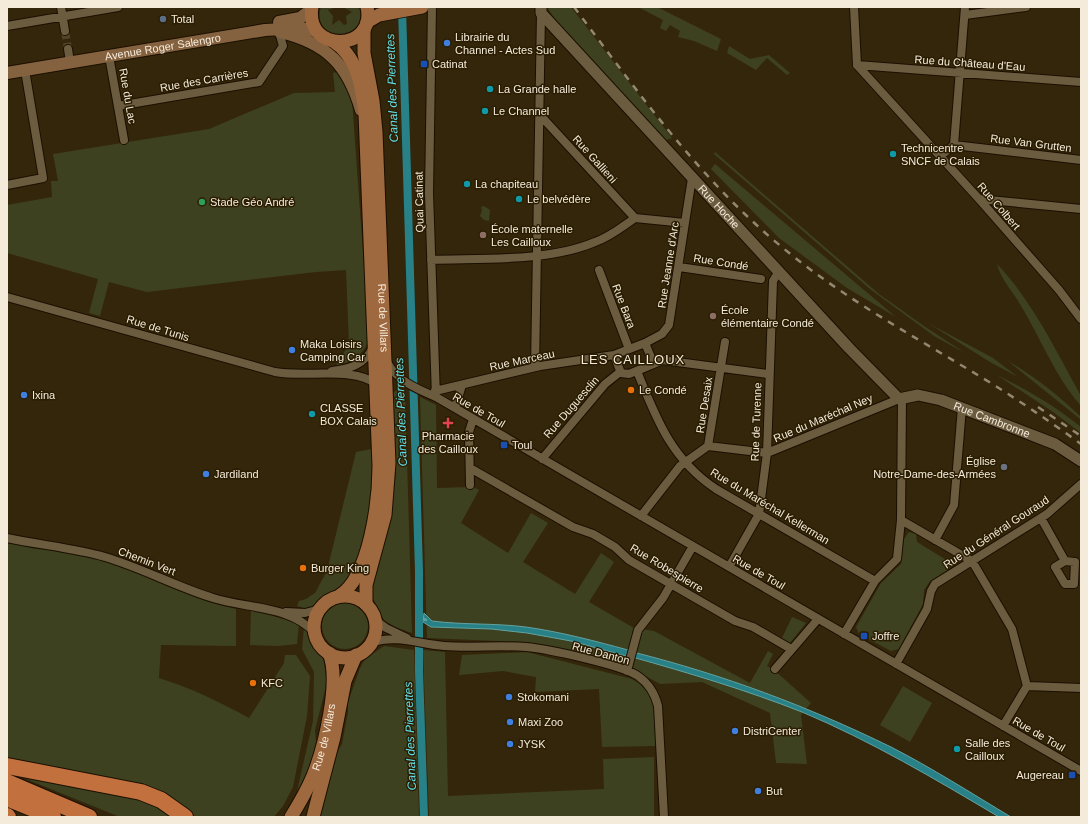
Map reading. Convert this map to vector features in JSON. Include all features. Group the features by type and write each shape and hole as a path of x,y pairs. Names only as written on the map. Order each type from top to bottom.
{"highway":[{"path":"7,766 137,791 161,800 185,817"},
{"path":"7,782 89,817"},
{"path":"7,798 53,817"}],"main road":[{"name":"Rue de Villars","path":"366,604 366,585 380,538 388,492 389,463 386,396 388,364 376,122 364,53 367,7"},
{"path":"333,41 342,42 351,40 376,16 422,7"},
{"path":"312,8 312,21 318,32"},
{"name":"Avenue Roger Salengro","path":"7,67 291,20 302,17 312,8"},
{"name":"Avenue Roger Salengro","path":"7,73 25,70 69,56 109,56 266,30 302,28 318,32"},
{"path":"266,30 306,39 327,52 340,65 354,90 367,136"},
{"name":"Rue de Villars","path":"318,32 347,52 357,71 363,98 367,136 375,343 379,472 376,510 369,541 361,565 351,585 339,596"},
{"path":"339,596 355,597 366,604 373,612 375,620 376,632 371,643 366,649 356,655 341,657 329,653 321,645 315,633 315,619 320,609 327,602 339,596"},
{"name":"Rue de Villars","path":"291,817 312,778 321,750 333,684 333,664 329,653"},
{"name":"Rue de Villars","path":"313,817 334,737 345,681 356,655"}],"street":[{"path":"61,7 65,31"},
{"path":"7,26 118,7"},
{"name":"Quai Catinat","path":"432,7 429,194 436,394"},
{"path":"854,7 856,65"},
{"path":"940,156 954,145 965,11 1026,7"},
{"path":"534,367 541,10"},
{"name":"Rue Hoche","path":"541,10 692,178 779,272 900,398"},
{"name":"Rue des Carrières","path":"118,106 259,82 283,46 279,32"},
{"name":"Rue du Lac","path":"109,56 124,140"},
{"name":"Rue du Château d'Eau","path":"856,65 1081,82"},
{"name":"Rue Colbert","path":"856,65 979,199 1058,290 1081,319"},
{"path":"7,185 43,178 25,70"},
{"name":"Rue Gallieni","path":"539,114 635,218"},
{"name":"Rue Van Grutten","path":"954,145 1081,160"},
{"name":"Rue Jeanne d'Arc","path":"629,349 662,334 669,325 692,178"},
{"path":"979,199 1081,210"},
{"path":"431,260 536,255 563,252 596,242 612,234 635,218 685,223"},
{"name":"Rue Condé","path":"679,267 761,279"},
{"name":"Rue Bara","path":"599,270 629,349"},
{"name":"Rue de Turenne","path":"729,567 759,514 767,453 768,374 773,281 779,272"},
{"name":"Rue de Tunis","path":"7,297 282,374 359,376 368,378 376,384"},
{"name":"Rue Desaix","path":"641,516 676,471 685,462 708,446 725,342"},
{"name":"Rue de Tunis","path":"303,374 343,369 358,364 370,354 375,343"},
{"path":"645,343 652,360 651,365"},
{"name":"Rue Marceau","path":"436,394 462,385 534,367 614,355 629,349"},
{"path":"614,355 620,372 625,374 637,371 663,360 768,374"},
{"path":"388,364 407,383"},
{"name":"Rue du Maréchal Kellerman","path":"637,371 662,430 685,462 708,484 875,581"},
{"name":"Rue Duguesclin","path":"542,459 605,384 620,372"},
{"path":"386,396 392,385 396,383 407,383"},
{"name":"Rue de Toul","path":"407,383 426,393 436,394 473,419 1081,771"},
{"path":"455,408 462,385"},
{"name":"Rue Cambronne","path":"900,398 922,396 962,407 1055,444 1081,461"},
{"path":"844,634 875,581 897,559 901,520 900,398"},
{"name":"Rue du Maréchal Ney","path":"708,446 767,453 900,398"},
{"path":"935,540 954,505 962,407"},
{"path":"470,485 469,432 473,419"},
{"name":"Rue Robespierre","path":"470,468 573,527 590,532 615,547 629,560 735,621 753,627 791,649"},
{"name":"Rue du Général Gouraud","path":"896,664 928,609 931,591 935,584 1041,518 1081,484"},
{"path":"1041,518 1066,561"},
{"path":"901,520 972,561 1012,629 1027,686 1003,726"},
{"name":"Chemin Vert","path":"7,538 103,556 213,598 278,612"},
{"path":"627,671 638,630 658,605 693,546"},
{"path":"278,612 305,613 320,609"},
{"path":"278,612 304,622 315,633"},
{"path":"775,669 818,619"},
{"path":"375,620 386,628 411,640"},
{"path":"371,643 385,640 411,640"},
{"name":"Rue Danton","path":"411,640 444,646 529,648 569,655 627,671 646,683 652,691 658,706 664,817"},
{"path":"1027,686 1081,688"}],"green space":[{"path":"321,7 337,7 328,10 333,16 332,25 339,20 344,25 347,24 346,16 352,12 343,7 359,7 360,19 356,27 349,32 340,34 331,32 324,27 320,19"},
{"path":"547,7 571,7 672,138 666,140 556,21"},
{"path":"638,7 657,7 721,39 717,51 694,41 678,37 680,31 670,25 666,31 660,28 663,20"},
{"path":"729,46 750,59 769,55 790,73 787,75 767,58 756,70 727,53"},
{"name":"Stade Géo André","path":"341,71 352,99 369,337 361,353 352,360 336,367 338,361 349,345 346,270 316,272 147,292 109,282 100,316 89,313 98,279 7,253 7,205 52,197 51,181 58,181 53,154 209,129 294,93 335,92 333,73"},
{"path":"715,152 879,294 965,353 934,336 870,289 714,154"},
{"path":"715,164 896,317 847,288 779,238 711,169"},
{"path":"484,206 490,210 489,221 484,220 480,216 482,210 481,207"},
{"path":"997,264 1022,294 1043,327 1081,396 1081,406 1071,394 1055,368 1026,314 1003,279"},
{"path":"928,323 993,358 1018,377 990,362"},
{"path":"1008,361 1036,379 1054,393 1080,416 1080,419"},
{"path":"997,375 1030,392 1060,411 1081,427 1081,433 1053,412"},
{"path":"399,388 405,388 412,633 395,627 384,620 371,594 390,521 396,473 392,394"},
{"path":"420,397 436,405 437,488 473,487 479,490 461,523 508,553 531,513 548,523 523,562 575,594 601,553 614,562 589,602 634,628 654,631 750,683 768,651 773,654 767,666 773,669 811,703 801,715 807,764 776,763 770,713 702,682 660,684 624,664 591,655 525,642 427,638"},
{"path":"372,449 371,504 364,542 358,560 349,576 336,593 308,609 297,606 299,601 306,599 315,593 327,571 356,452"},
{"path":"909,532 916,534 917,542 948,561 951,565 949,569 930,581 924,590 923,604 899,649 891,651 859,634 856,627 881,583 901,564 904,539"},
{"path":"7,542 97,559 123,567 209,602 236,609 236,646 161,645 159,678 205,696 249,718 284,663 285,655 296,655 310,676 307,716 293,787 283,806 274,817 120,817 16,775 19,762 7,758"},
{"path":"340,603 350,603 358,607 364,613 368,621 368,631 364,639 358,645 350,649 340,649 332,645 326,639 322,631 322,621 326,613 332,607"},
{"path":"251,609 299,624 297,644 278,646 250,645"},
{"path":"792,617 806,623 790,643 782,638"},
{"path":"304,627 313,645 323,657 327,682 315,730 316,742 308,777 297,791 313,721 314,672 302,649"},
{"path":"384,646 414,650 419,817 320,817 337,752 342,744 348,712 348,702 360,668 365,659"},
{"path":"423,650 445,652 448,796 604,789 603,759 654,757 654,817 429,817"},
{"path":"527,652 632,679 641,685 652,700 654,708 656,746 602,747 599,689 535,692 536,677 503,671 459,675 462,655"},
{"path":"903,686 932,703 910,742 880,725"}],"water":[{"path":"424,613 432,621 526,627 565,634 628,650 626,656 571,641 527,633 491,629 431,627 423,622"},
{"path":"633,652 732,681 828,718 906,755 1011,817 999,817 878,748 828,723 760,696 632,657"}],"waterway":[{"name":"Canal des Pierrettes","path":"402,8 419,571 419,671 424,817"},
{"name":"Canal des Pierrettes","path":"419,617 426,620"}],"tunnel":[{"path":"65,31 68,49"}],"railway":[{"path":"574,7 646,103 697,164 724,194 783,248 851,298 898,328 999,388 1081,444"},
{"path":"1038,407 1081,436"}],"place":[{"name":"Total","path":"163,19"},
{"name":"Librairie du Channel - Actes Sud","path":"447,43"},
{"name":"Catinat","path":"424,64"},
{"name":"La Grande halle","path":"490,89"},
{"name":"Le Channel","path":"485,111"},
{"name":"Technicentre SNCF de Calais","path":"893,154"},
{"name":"La chapiteau","path":"467,184"},
{"name":"Le belvédère","path":"519,199"},
{"name":"Stade Géo André","path":"202,202"},
{"name":"École maternelle Les Cailloux","path":"483,235"},
{"name":"École élémentaire Condé","path":"713,316"},
{"name":"Maka Loisirs Camping Car","path":"292,350"},
{"name":"Le Condé","path":"631,390"},
{"name":"Ixina","path":"24,395"},
{"name":"CLASSE BOX Calais","path":"312,414"},
{"name":"Pharmacie des Cailloux","path":"448,423"},
{"name":"Toul","path":"504,445"},
{"name":"Église Notre-Dame-des-Armées","path":"1004,467"},
{"name":"Jardiland","path":"206,474"},
{"name":"Burger King","path":"303,568"},
{"name":"Joffre","path":"864,636"},
{"name":"KFC","path":"253,683"},
{"name":"Stokomani","path":"509,697"},
{"name":"Maxi Zoo","path":"510,722"},
{"name":"DistriCenter","path":"735,731"},
{"name":"JYSK","path":"510,744"},
{"name":"Salle des Cailloux","path":"957,749"},
{"name":"Augereau","path":"1072,775"},
{"name":"But","path":"758,791"}],"district":[{"name":"LES CAILLOUX","path":"633,359"}]}
